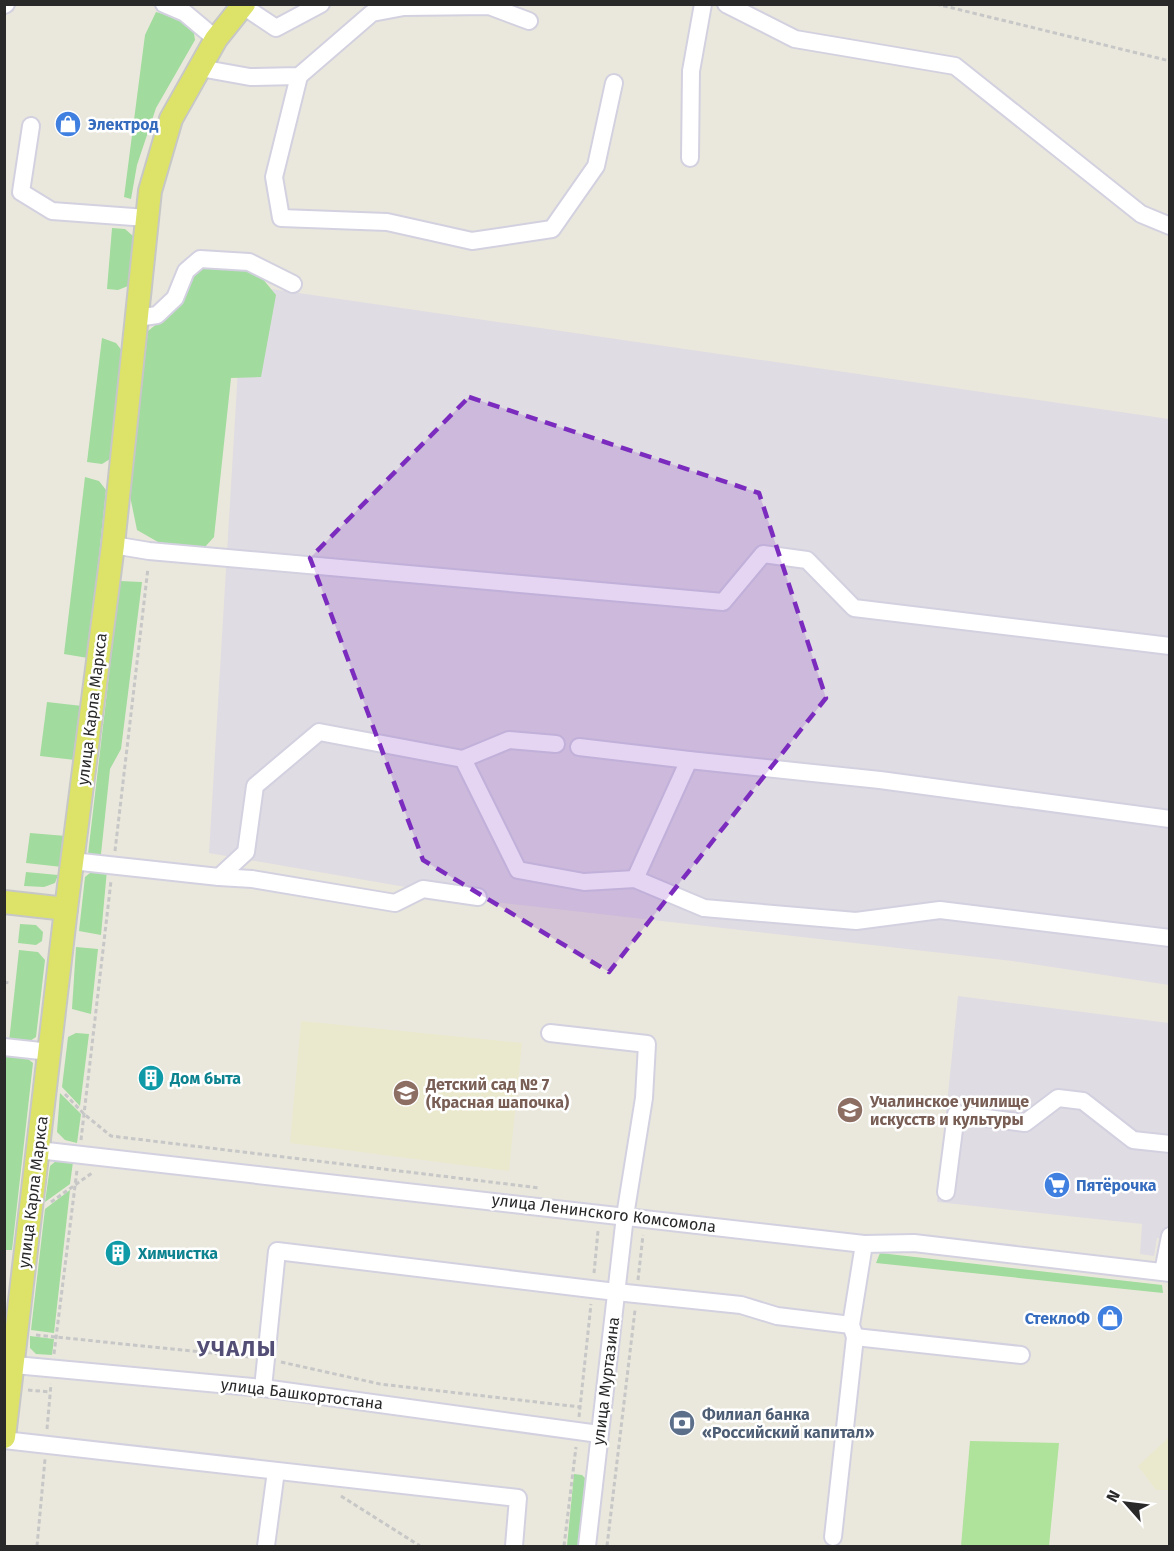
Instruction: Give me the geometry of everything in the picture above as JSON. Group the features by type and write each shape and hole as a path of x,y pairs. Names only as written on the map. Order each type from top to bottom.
{"main road":[{"name":"улица Карла Маркса","path":"4,1439 9,1364 17,1332 66,909 113,545 150,191 171,119 216,39 244,5"},
{"path":"4,902 66,909"}],"street":[{"path":"164,4 185,13 216,39"},
{"path":"244,5 276,28 321,4"},
{"path":"690,158 692,71 703,4"},
{"path":"726,4 795,39 955,66 1141,214 1170,226"},
{"path":"530,21 489,6 404,7 372,13 298,76 274,177 281,218 387,222 472,241 552,229 596,166 614,83"},
{"path":"200,68 250,77 298,76"},
{"path":"31,126 21,192 52,211 147,218"},
{"path":"137,318 157,315 169,304 175,298 186,271 200,259 249,262 293,284"},
{"path":"113,545 149,551 723,602 763,554 807,560 854,609 1170,646"},
{"path":"219,877 246,852 255,786 319,732 463,759 509,740 556,744"},
{"path":"579,747 880,780 1170,819"},
{"path":"463,759 518,870 584,882 635,879 704,908 856,921 940,910 1170,938"},
{"path":"635,879 689,760"},
{"path":"72,861 252,879 395,903 423,890 478,897"},
{"name":"улица Муртазина","path":"550,1033 647,1044 644,1098 625,1216 587,1546"},
{"path":"4,1047 50,1052"},
{"path":"946,1192 956,1113 1025,1123 1058,1098 1083,1101 1133,1140 1170,1144"},
{"name":"улица Ленинского Комсомола","path":"38,1150 864,1244 914,1243 1166,1273"},
{"path":"1166,1273 1170,1236"},
{"path":"833,1538 853,1331 864,1244"},
{"path":"263,1388 277,1251 637,1295 741,1305 777,1316 853,1331 1021,1355"},
{"name":"улица Башкортостана","path":"9,1364 263,1388 599,1434"},
{"path":"4,1439 518,1498 514,1546"},
{"path":"266,1546 276,1471"}],"path":[{"path":"936,4 1170,61"},
{"path":"37,1546 56,1337 149,551"},
{"path":"61,1090 84,1114 111,1136 550,1190"},
{"path":"607,1546 645,1218"},
{"path":"564,1546 598,1231"},
{"path":"17,1332 266,1359 380,1384 580,1407"},
{"path":"317,1476 338,1494 420,1546"}],"highlighted area":[{"path":"469,397 759,493 826,698 609,972 423,860 310,558"}],"shaded area":[{"path":"243,285 1169,419 1169,985 1012,961 486,901 209,853"},
{"path":"958,996 1169,1023 1169,1239 1157,1238 1154,1256 1140,1254 1142,1224 937,1202"},
{"name":"Детский сад № 7 (Красная шапочка)","path":"301,1021 522,1043 509,1171 290,1143"},
{"path":"1169,1426 1169,1490 1156,1490 1138,1466 1168,1438"}],"green space":[{"path":"156,12 171,16 193,27 195,40 156,108 137,165 131,199 124,197 145,35"},
{"path":"112,228 125,229 133,236 128,286 118,290 107,289"},
{"path":"209,262 257,272 276,295 261,377 231,378 214,537 204,548 165,546 137,530 130,496 148,331 179,306 197,266"},
{"path":"102,338 116,343 123,352 110,459 102,464 87,462"},
{"path":"85,477 99,481 106,490 88,658 64,654"},
{"path":"120,581 142,582 121,749 110,769 101,854 94,858 88,854"},
{"path":"47,702 82,706 75,760 40,756"},
{"path":"30,833 66,836 62,867 26,863"},
{"path":"95,869 107,870 101,935 79,931 85,877"},
{"path":"26,872 58,875 55,883 44,887 24,886"},
{"path":"20,924 36,925 43,932 42,941 36,945 18,943"},
{"path":"76,947 98,949 91,1014 72,1009"},
{"path":"19,950 38,952 45,960 36,1037 25,1044 9,1042"},
{"path":"76,1033 89,1034 80,1106 62,1087 68,1037"},
{"path":"6,1054 23,1055 33,1063 12,1250 5,1250"},
{"path":"60,1093 81,1114 77,1143 65,1140 57,1132"},
{"path":"56,1161 73,1162 70,1184 45,1202 50,1166"},
{"path":"70,1190 54,1333 31,1330 45,1209"},
{"path":"880,1253 1162,1285 1163,1293 876,1263"},
{"path":"30,1336 54,1339 52,1355 36,1354 30,1348"},
{"path":"970,1441 1059,1443 1049,1546 961,1546"},
{"path":"574,1474 585,1478 579,1546 567,1546"}],"place":[{"name":"Электрод","path":"68,124"},
{"name":"Дом быта","path":"151,1078"},
{"name":"Детский сад № 7 (Красная шапочка)","path":"406,1093"},
{"name":"Учалинское училище искусств и культуры","path":"850,1110"},
{"name":"Пятёрочка","path":"1057,1185"},
{"name":"Химчистка","path":"118,1253"},
{"name":"СтеклоФ","path":"1110,1318"},
{"name":"Филиал банка «Российский капитал»","path":"682,1423"}],"district":[{"name":"УЧАЛЫ","path":"237,1348"}]}
